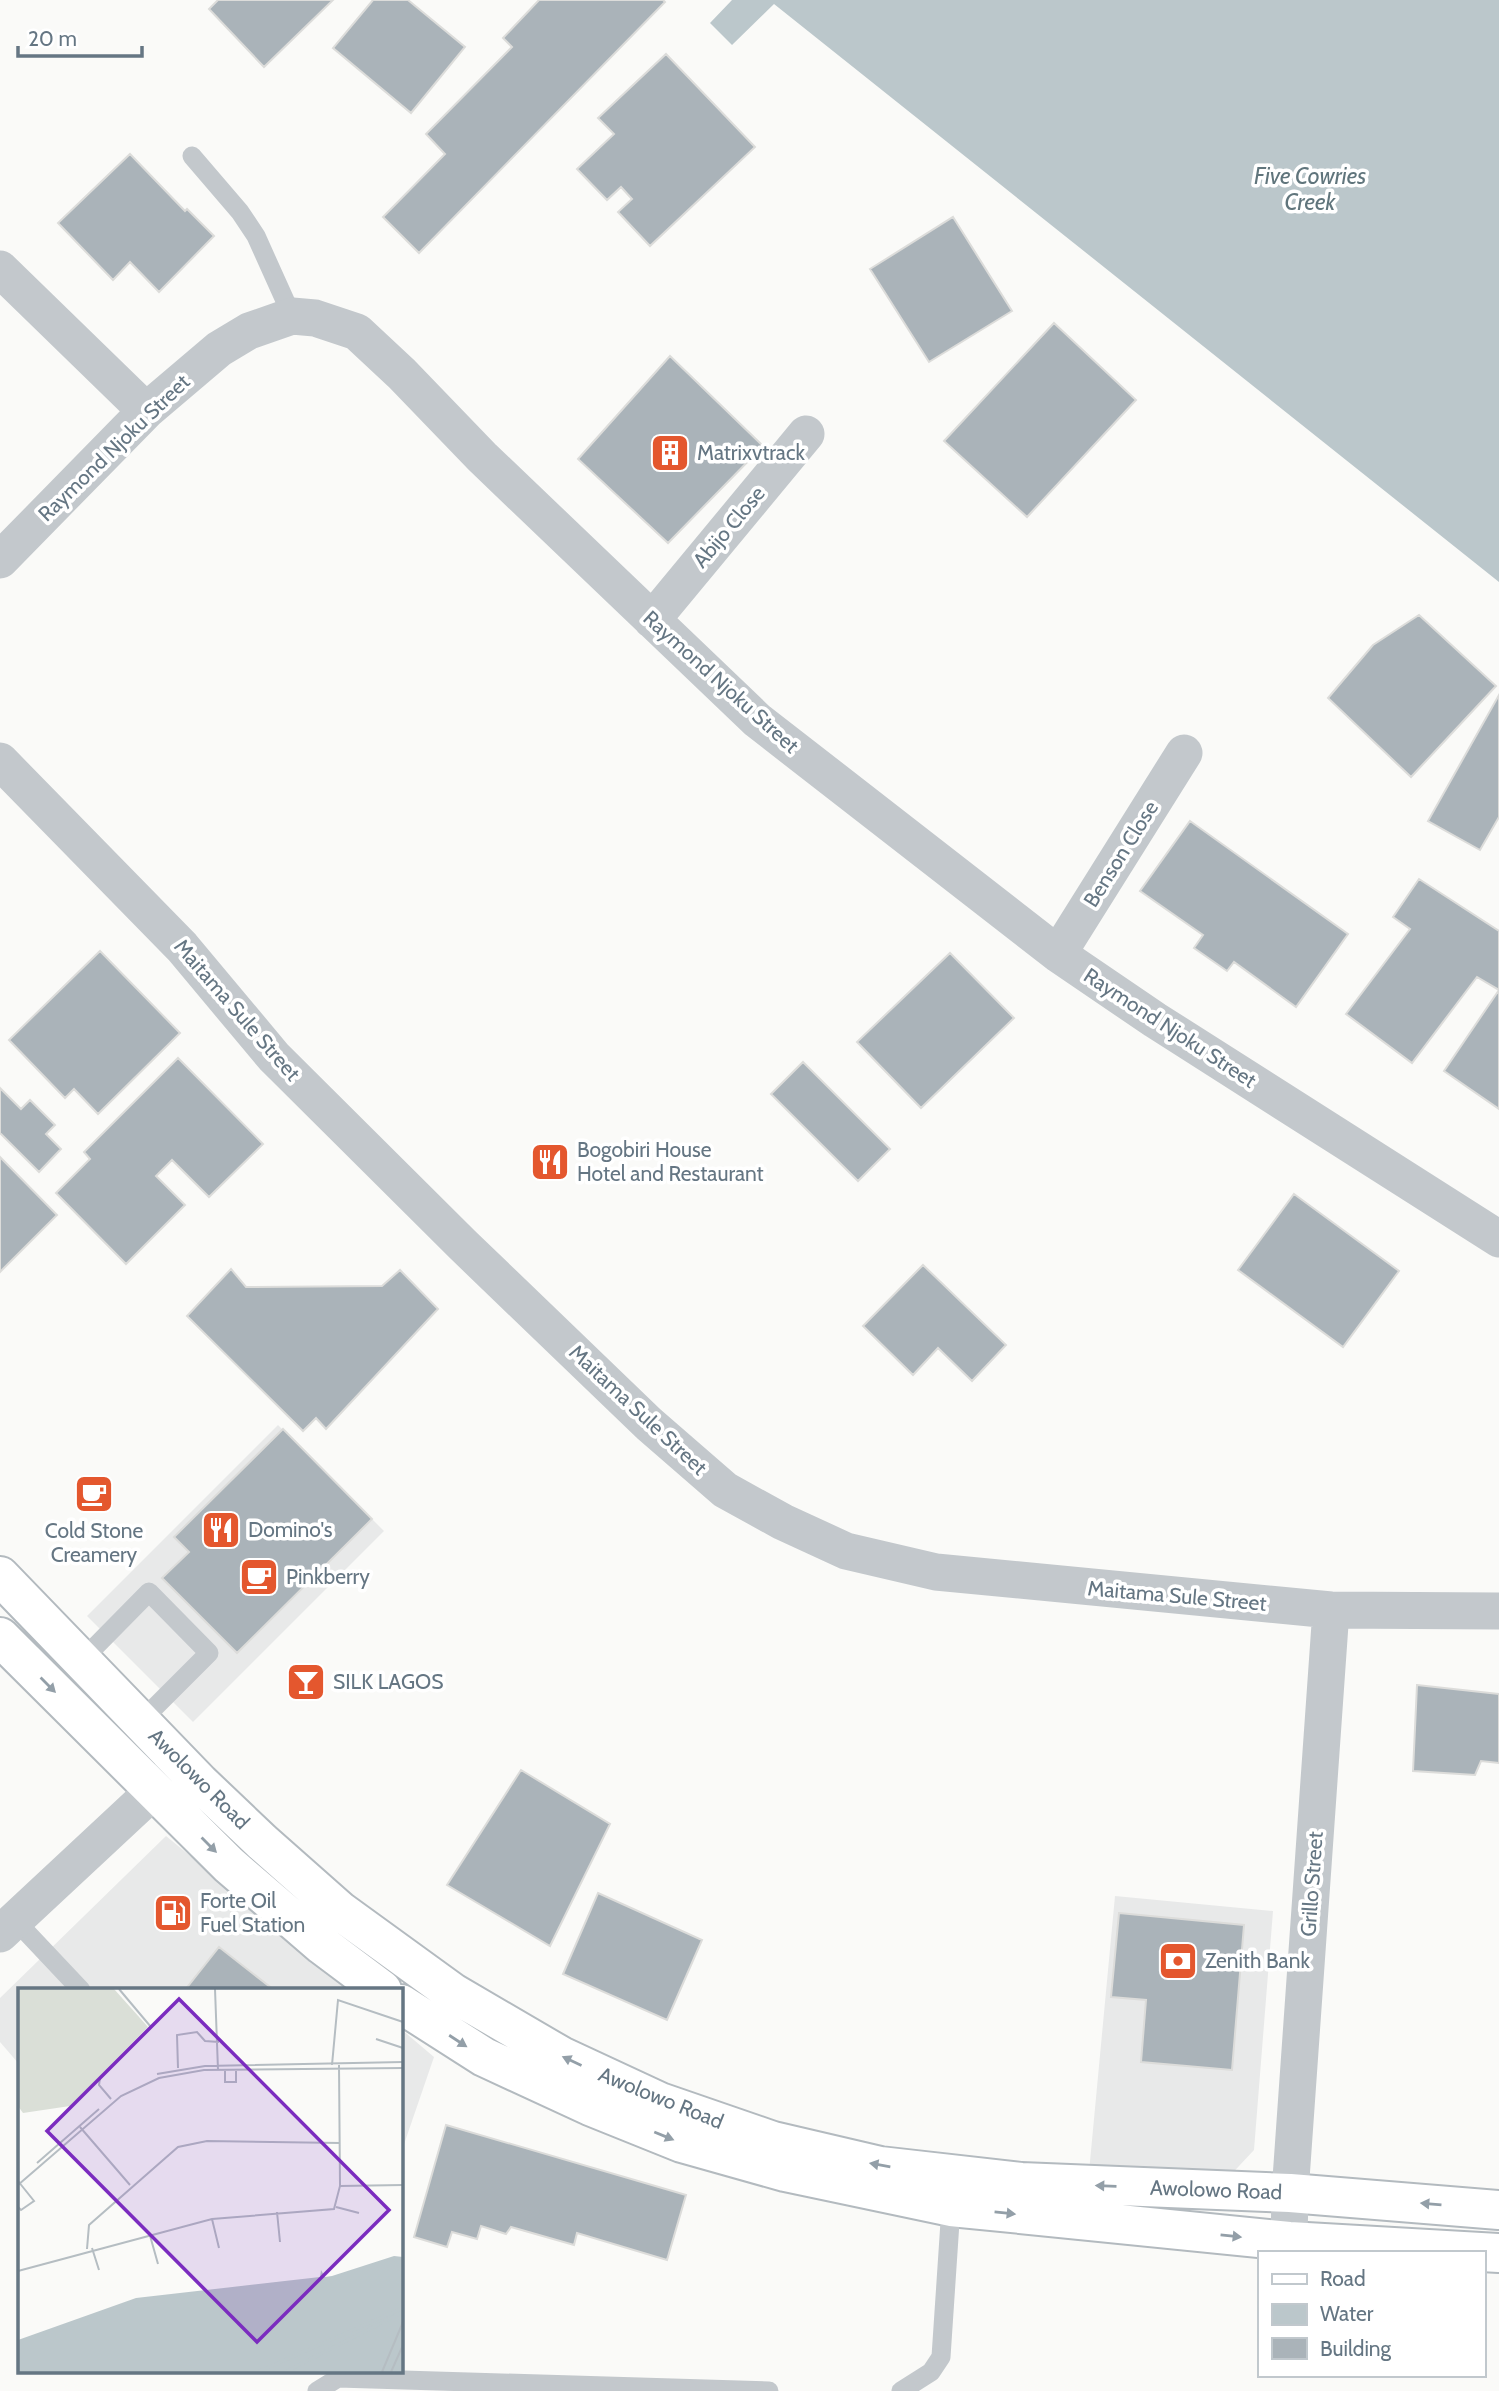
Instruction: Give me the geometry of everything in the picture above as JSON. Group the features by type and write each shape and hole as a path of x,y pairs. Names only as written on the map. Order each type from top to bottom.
{"main road":[{"name":"Awolowo Road","path":"0,1576 182,1764 262,1842 340,1911 453,1993 561,2056 660,2102 773,2141 880,2166 1021,2182 1290,2193 1499,2210"},
{"name":"Awolowo Road","path":"0,1637 229,1865 322,1945 379,1988"},
{"name":"Awolowo Road","path":"402,2005 484,2057 590,2106 682,2143 785,2172 951,2207 1289,2241 1464,2251"}],"street":[{"path":"0,269 146,411"},
{"name":"Raymond Njoku Street","path":"0,560 146,411 219,349 249,331 292,316 315,318 357,332 402,374 482,457 757,720 1058,954 1155,1020 1498,1235"},
{"name":"Abijo Close","path":"652,620 806,434"},
{"name":"Benson Close","path":"1058,954 1184,753"},
{"name":"Maitama Sule Street","path":"0,761 182,947 274,1057 649,1424 725,1490 846,1552 936,1572 1331,1610 1499,1611"},
{"name":"Grillo Street","path":"1289,2241 1290,2193 1331,1610"},
{"path":"8,1927 182,1764"}],"lane":[{"path":"192,156 240,212 256,236 292,316"},
{"path":"83,1659 149,1592 209,1653 141,1721"},
{"path":"8,1927 79,1988"},
{"path":"901,2391 931,2372 941,2357 951,2207"},
{"path":"317,2391 338,2378 769,2391"}],"shaded area":[{"path":"278,1425 384,1531 193,1722 87,1616"},
{"name":"Forte Oil Fuel Station","path":"166,1836 351,1988 18,1988 18,2063 0,2042 0,1998"},
{"path":"1115,1896 1273,1911 1254,2150 1225,2181 1089,2172"},
{"path":"402,2030 434,2057 402,2150"}],"water":[{"name":"Five Cowries Creek","path":"732,0 1499,0 1499,582 774,4 732,45 710,23"}],"building":[{"path":"218,0 333,0 264,67 209,9"},
{"path":"373,0 408,0 465,47 411,113 333,48"},
{"path":"539,0 665,2 419,253 383,217 445,154 426,134 512,47 503,38"},
{"path":"666,54 755,147 650,246 618,212 632,199 621,187 607,200 577,169 614,134 598,118"},
{"path":"130,154 185,211 187,209 214,236 159,292 130,262 113,280 58,223"},
{"path":"953,217 1012,311 929,362 870,269"},
{"path":"1054,323 1136,400 1027,517 944,441"},
{"name":"Matrixvtrack","path":"670,356 763,446 668,543 578,459"},
{"path":"1419,615 1496,686 1411,777 1328,698 1373,645"},
{"path":"1499,695 1499,817 1480,850 1428,821"},
{"path":"1190,821 1348,934 1296,1007 1234,962 1227,971 1194,948 1203,935 1140,891"},
{"path":"1419,879 1499,931 1499,990 1477,977 1412,1063 1346,1014 1410,929 1393,917"},
{"path":"100,951 180,1033 98,1114 74,1089 65,1098 9,1040"},
{"path":"950,953 1014,1018 921,1108 857,1042"},
{"path":"1499,990 1499,1109 1444,1071"},
{"path":"178,1058 263,1144 209,1197 172,1160 156,1176 185,1205 126,1264 56,1193 90,1159 84,1152"},
{"path":"803,1062 890,1149 858,1181 771,1094"},
{"path":"0,1088 21,1109 30,1100 55,1125 46,1134 61,1149 39,1172 0,1133"},
{"path":"0,1157 57,1215 0,1272"},
{"path":"1294,1194 1399,1271 1343,1347 1238,1270"},
{"path":"923,1265 1006,1345 972,1381 938,1348 913,1375 863,1326"},
{"path":"231,1269 246,1287 382,1286 400,1270 438,1309 326,1429 316,1418 303,1431 187,1316"},
{"path":"283,1429 372,1519 237,1653 162,1578 189,1552 174,1537"},
{"path":"1417,1685 1499,1694 1499,1763 1481,1761 1475,1775 1413,1771"},
{"path":"521,1770 610,1824 550,1946 447,1885"},
{"path":"598,1893 702,1940 667,2020 563,1974"},
{"name":"Zenith Bank","path":"1119,1913 1244,1925 1232,2070 1141,2062 1146,2000 1111,1997"},
{"path":"219,1947 271,1988 187,1988"},
{"path":"446,2125 686,2195 667,2260 577,2233 574,2245 511,2227 506,2234 481,2226 477,2239 452,2232 447,2247 414,2237"}],"place":[{"name":"Matrixvtrack","path":"670,453"},
{"name":"Bogobiri House Hotel and Restaurant","path":"550,1162"},
{"name":"Cold Stone Creamery","path":"94,1494"},
{"name":"Domino's","path":"221,1530"},
{"name":"Pinkberry","path":"259,1577"},
{"name":"SILK LAGOS","path":"306,1682"},
{"name":"Forte Oil Fuel Station","path":"173,1913"},
{"name":"Zenith Bank","path":"1178,1961"}]}
